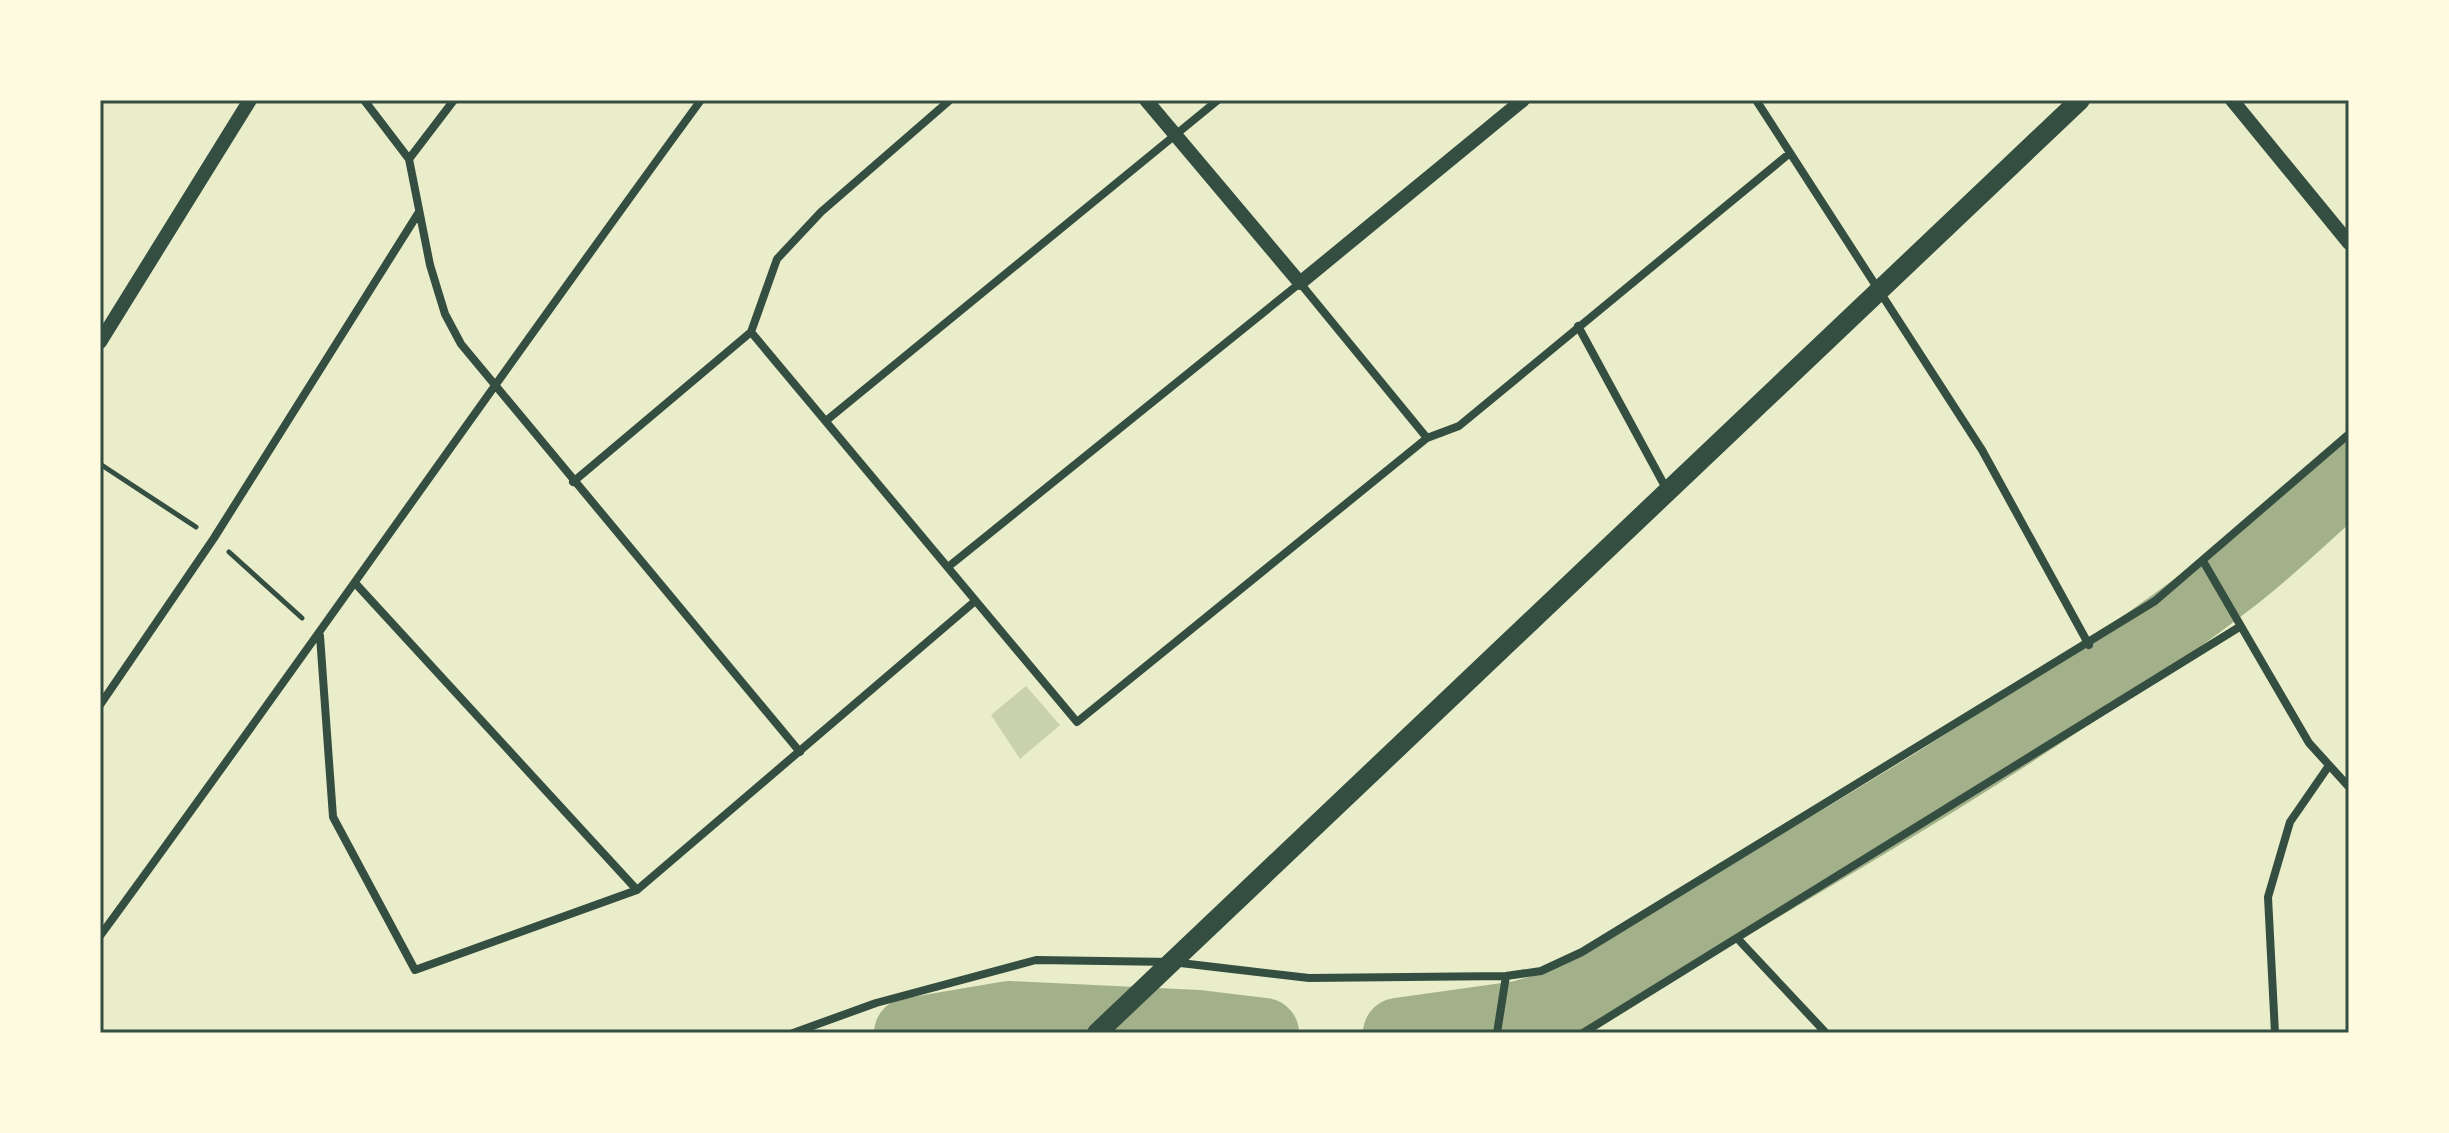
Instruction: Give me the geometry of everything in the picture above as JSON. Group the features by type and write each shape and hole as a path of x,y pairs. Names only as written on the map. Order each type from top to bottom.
{"main road":[{"path":"1097,1033 1878,288 2080,100"}],"street":[{"path":"100,342 250,100"},
{"path":"364,100 409,159 445,314 461,344 800,752"},
{"path":"409,159 454,100"},
{"path":"100,936 320,635 494,381 701,100"},
{"path":"573,482 751,332 777,259 821,212 950,100"},
{"path":"1146,100 1427,438"},
{"path":"827,420 1218,100"},
{"path":"948,567 1523,100"},
{"path":"1756,100 1982,450 2089,645"},
{"path":"2232,100 2349,243"},
{"path":"751,332 1077,722 1427,438 1459,426 1790,153"},
{"path":"100,705 214,538 420,212"},
{"path":"1578,326 1667,490"},
{"path":"793,1033 876,1003 1036,960 1172,962 1309,978 1506,976 1541,971 1582,952 2089,645 2155,601 2349,434"},
{"path":"2203,561 2309,743 2349,787"},
{"path":"356,584 637,890"},
{"path":"320,635 333,817 415,970 637,890 974,602"},
{"path":"1583,1033 2241,626"},
{"path":"2275,1033 2268,897 2290,822 2328,767"},
{"path":"1737,938 1826,1033"},
{"path":"1497,1033 1506,976"}],"green space":[{"path":"1026,686 1060,725 1020,759 991,715"}],"waterway":[{"path":"1398,1033 1519,1016 1559,1005 1732,904 1904,802 2073,693 2235,577 2349,477"},
{"path":"909,1033 1009,1016 1198,1025 1264,1033"}]}
